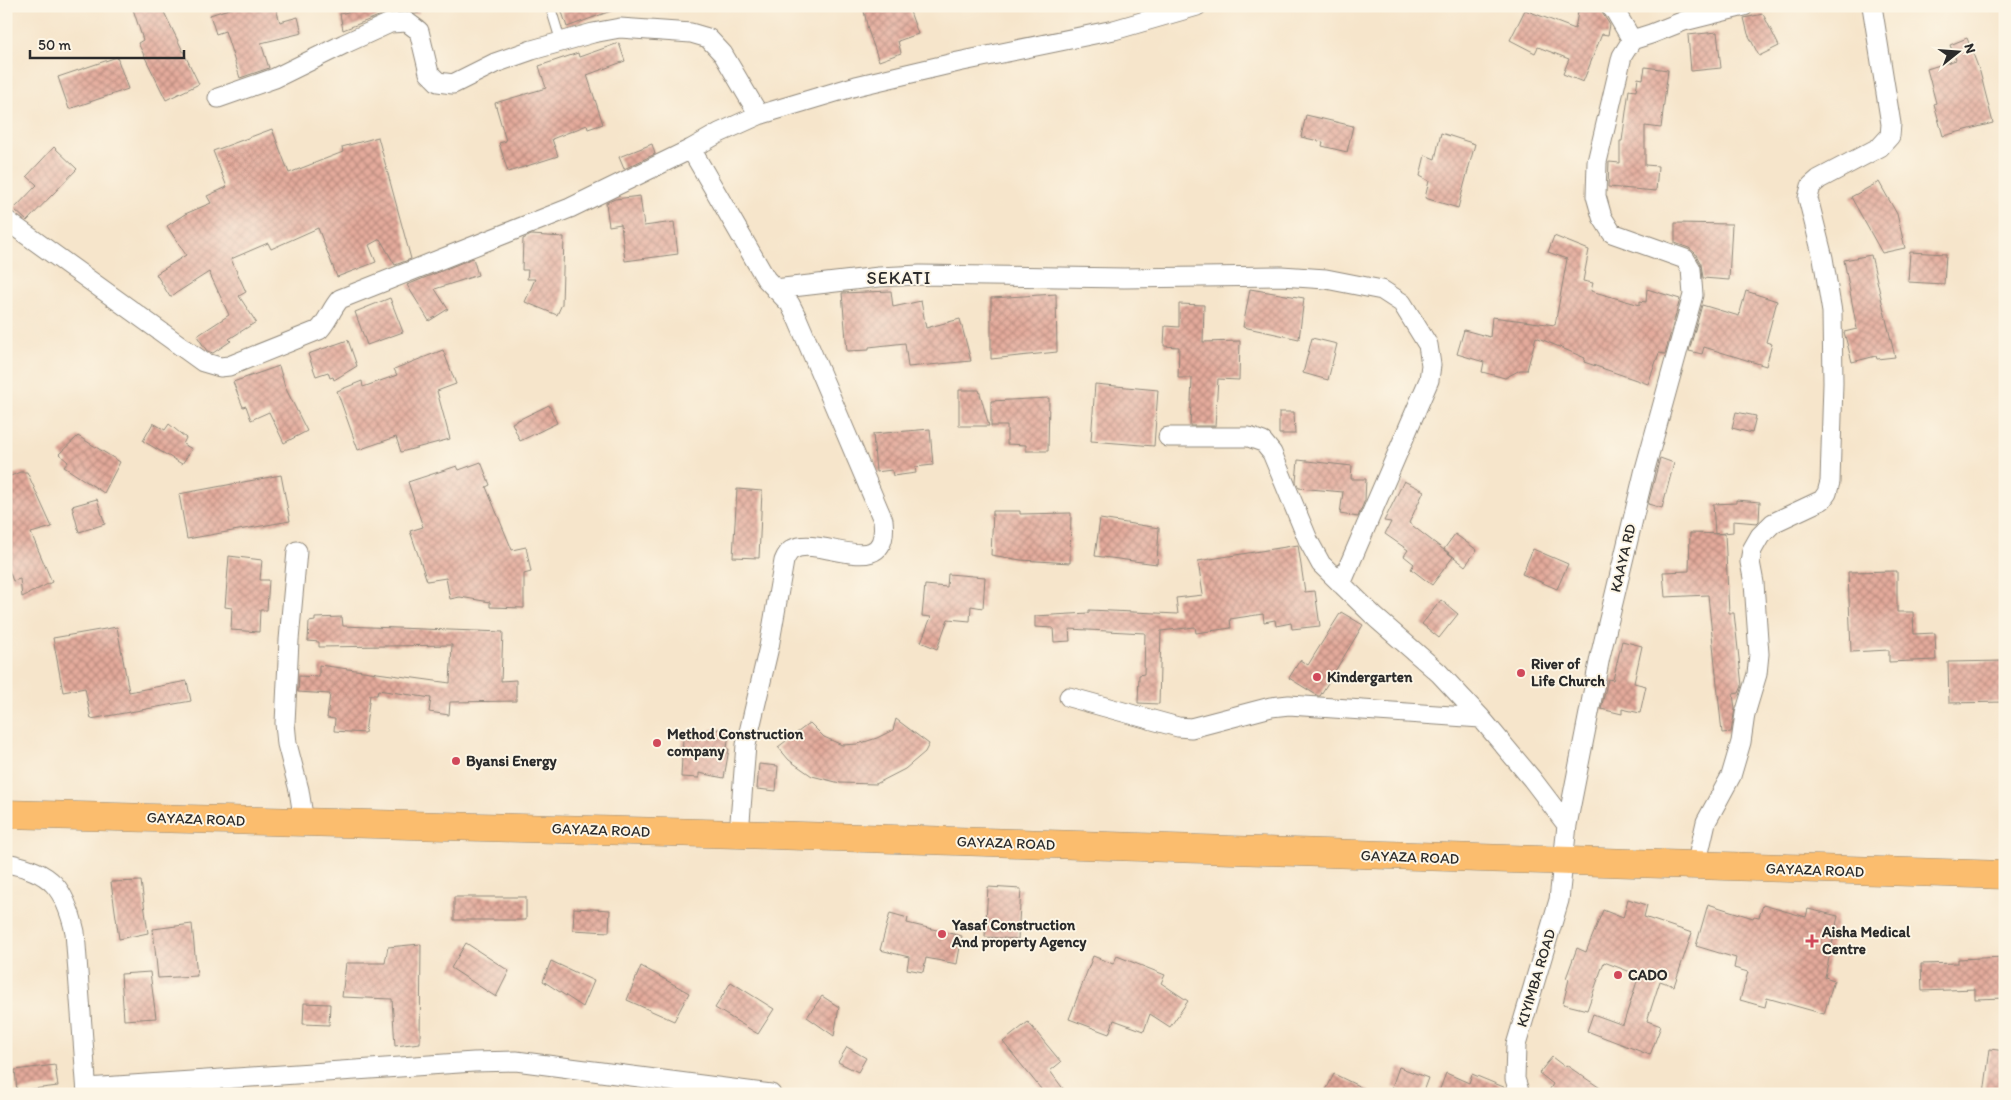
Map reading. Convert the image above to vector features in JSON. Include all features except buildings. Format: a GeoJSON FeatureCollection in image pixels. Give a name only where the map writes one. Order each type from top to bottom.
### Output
{"type":"FeatureCollection","features":[{"type":"Feature","properties":{"kind":"main road","name":"GAYAZA ROAD"},"geometry":{"type":"LineString","coordinates":[[6,814],[740,834],[2005,875]]}},
{"type":"Feature","properties":{"kind":"street"},"geometry":{"type":"LineString","coordinates":[[6,220],[204,362],[220,367],[228,366],[318,330],[325,324],[334,306],[340,299],[570,208],[691,149],[719,133],[759,115],[856,86],[958,62],[1114,30],[1197,6]]}},
{"type":"Feature","properties":{"kind":"street"},"geometry":{"type":"LineString","coordinates":[[1610,6],[1632,40],[1684,21],[1744,6]]}},
{"type":"Feature","properties":{"kind":"street"},"geometry":{"type":"LineString","coordinates":[[1696,866],[1706,822],[1731,776],[1741,742],[1745,714],[1757,674],[1758,654],[1754,583],[1750,562],[1752,550],[1760,536],[1773,523],[1822,500],[1827,493],[1830,482],[1833,383],[1832,312],[1823,258],[1808,198],[1811,186],[1819,179],[1880,147],[1890,136],[1892,124],[1872,6]]}},
{"type":"Feature","properties":{"kind":"street"},"geometry":{"type":"LineString","coordinates":[[218,98],[275,78],[390,23],[407,22],[419,31],[429,73],[438,82],[452,84],[495,63],[561,42],[620,28],[683,32],[708,38],[723,54],[759,115]]}},
{"type":"Feature","properties":{"kind":"street","name":"KAAYA RD"},"geometry":{"type":"LineString","coordinates":[[1563,862],[1567,825],[1600,657],[1628,532],[1693,295],[1692,274],[1686,259],[1612,233],[1602,217],[1596,196],[1597,162],[1601,143],[1622,56],[1632,40]]}},
{"type":"Feature","properties":{"kind":"street"},"geometry":{"type":"LineString","coordinates":[[691,149],[766,279],[790,304],[883,520],[884,531],[879,547],[872,552],[860,555],[799,548],[787,554],[784,561],[769,647],[746,745],[740,834]]}},
{"type":"Feature","properties":{"kind":"street"},"geometry":{"type":"LineString","coordinates":[[775,289],[879,277],[920,275],[1124,278],[1281,276],[1326,279],[1382,290],[1402,303],[1422,333],[1428,345],[1431,365],[1429,380],[1341,584]]}},
{"type":"Feature","properties":{"kind":"street"},"geometry":{"type":"LineString","coordinates":[[1168,437],[1249,437],[1263,442],[1272,454],[1309,542],[1321,564],[1439,674],[1482,718],[1567,825]]}},
{"type":"Feature","properties":{"kind":"street"},"geometry":{"type":"LineString","coordinates":[[297,550],[289,640],[285,723],[304,822]]}},
{"type":"Feature","properties":{"kind":"street"},"geometry":{"type":"LineString","coordinates":[[1070,697],[1178,727],[1190,728],[1271,707],[1289,705],[1482,718]]}},
{"type":"Feature","properties":{"kind":"street","name":"KIYIMBA ROAD"},"geometry":{"type":"LineString","coordinates":[[1520,1094],[1515,1079],[1516,1045],[1559,900],[1563,862]]}},
{"type":"Feature","properties":{"kind":"street"},"geometry":{"type":"LineString","coordinates":[[6,864],[22,866],[44,876],[60,890],[69,907],[75,932],[87,1091],[474,1062],[516,1061],[771,1094]]}},
{"type":"Feature","properties":{"kind":"lane"},"geometry":{"type":"LineString","coordinates":[[550,6],[561,42]]}},
{"type":"Feature","properties":{"kind":"place","name":"River of Life Church"},"geometry":{"type":"Point","coordinates":[1521,673]}},
{"type":"Feature","properties":{"kind":"place","name":"Kindergarten"},"geometry":{"type":"Point","coordinates":[1317,677]}},
{"type":"Feature","properties":{"kind":"place","name":"Method Construction company"},"geometry":{"type":"Point","coordinates":[657,743]}},
{"type":"Feature","properties":{"kind":"place","name":"Byansi Energy"},"geometry":{"type":"Point","coordinates":[456,761]}},
{"type":"Feature","properties":{"kind":"place","name":"Yasaf Construction And property Agency"},"geometry":{"type":"Point","coordinates":[942,934]}},
{"type":"Feature","properties":{"kind":"place","name":"Aisha Medical Centre"},"geometry":{"type":"Point","coordinates":[1812,941]}},
{"type":"Feature","properties":{"kind":"place","name":"CADO"},"geometry":{"type":"Point","coordinates":[1618,975]}},
{"type":"Feature","properties":{"kind":"district","name":"SEKATI"},"geometry":{"type":"Point","coordinates":[899,278]}}]}
